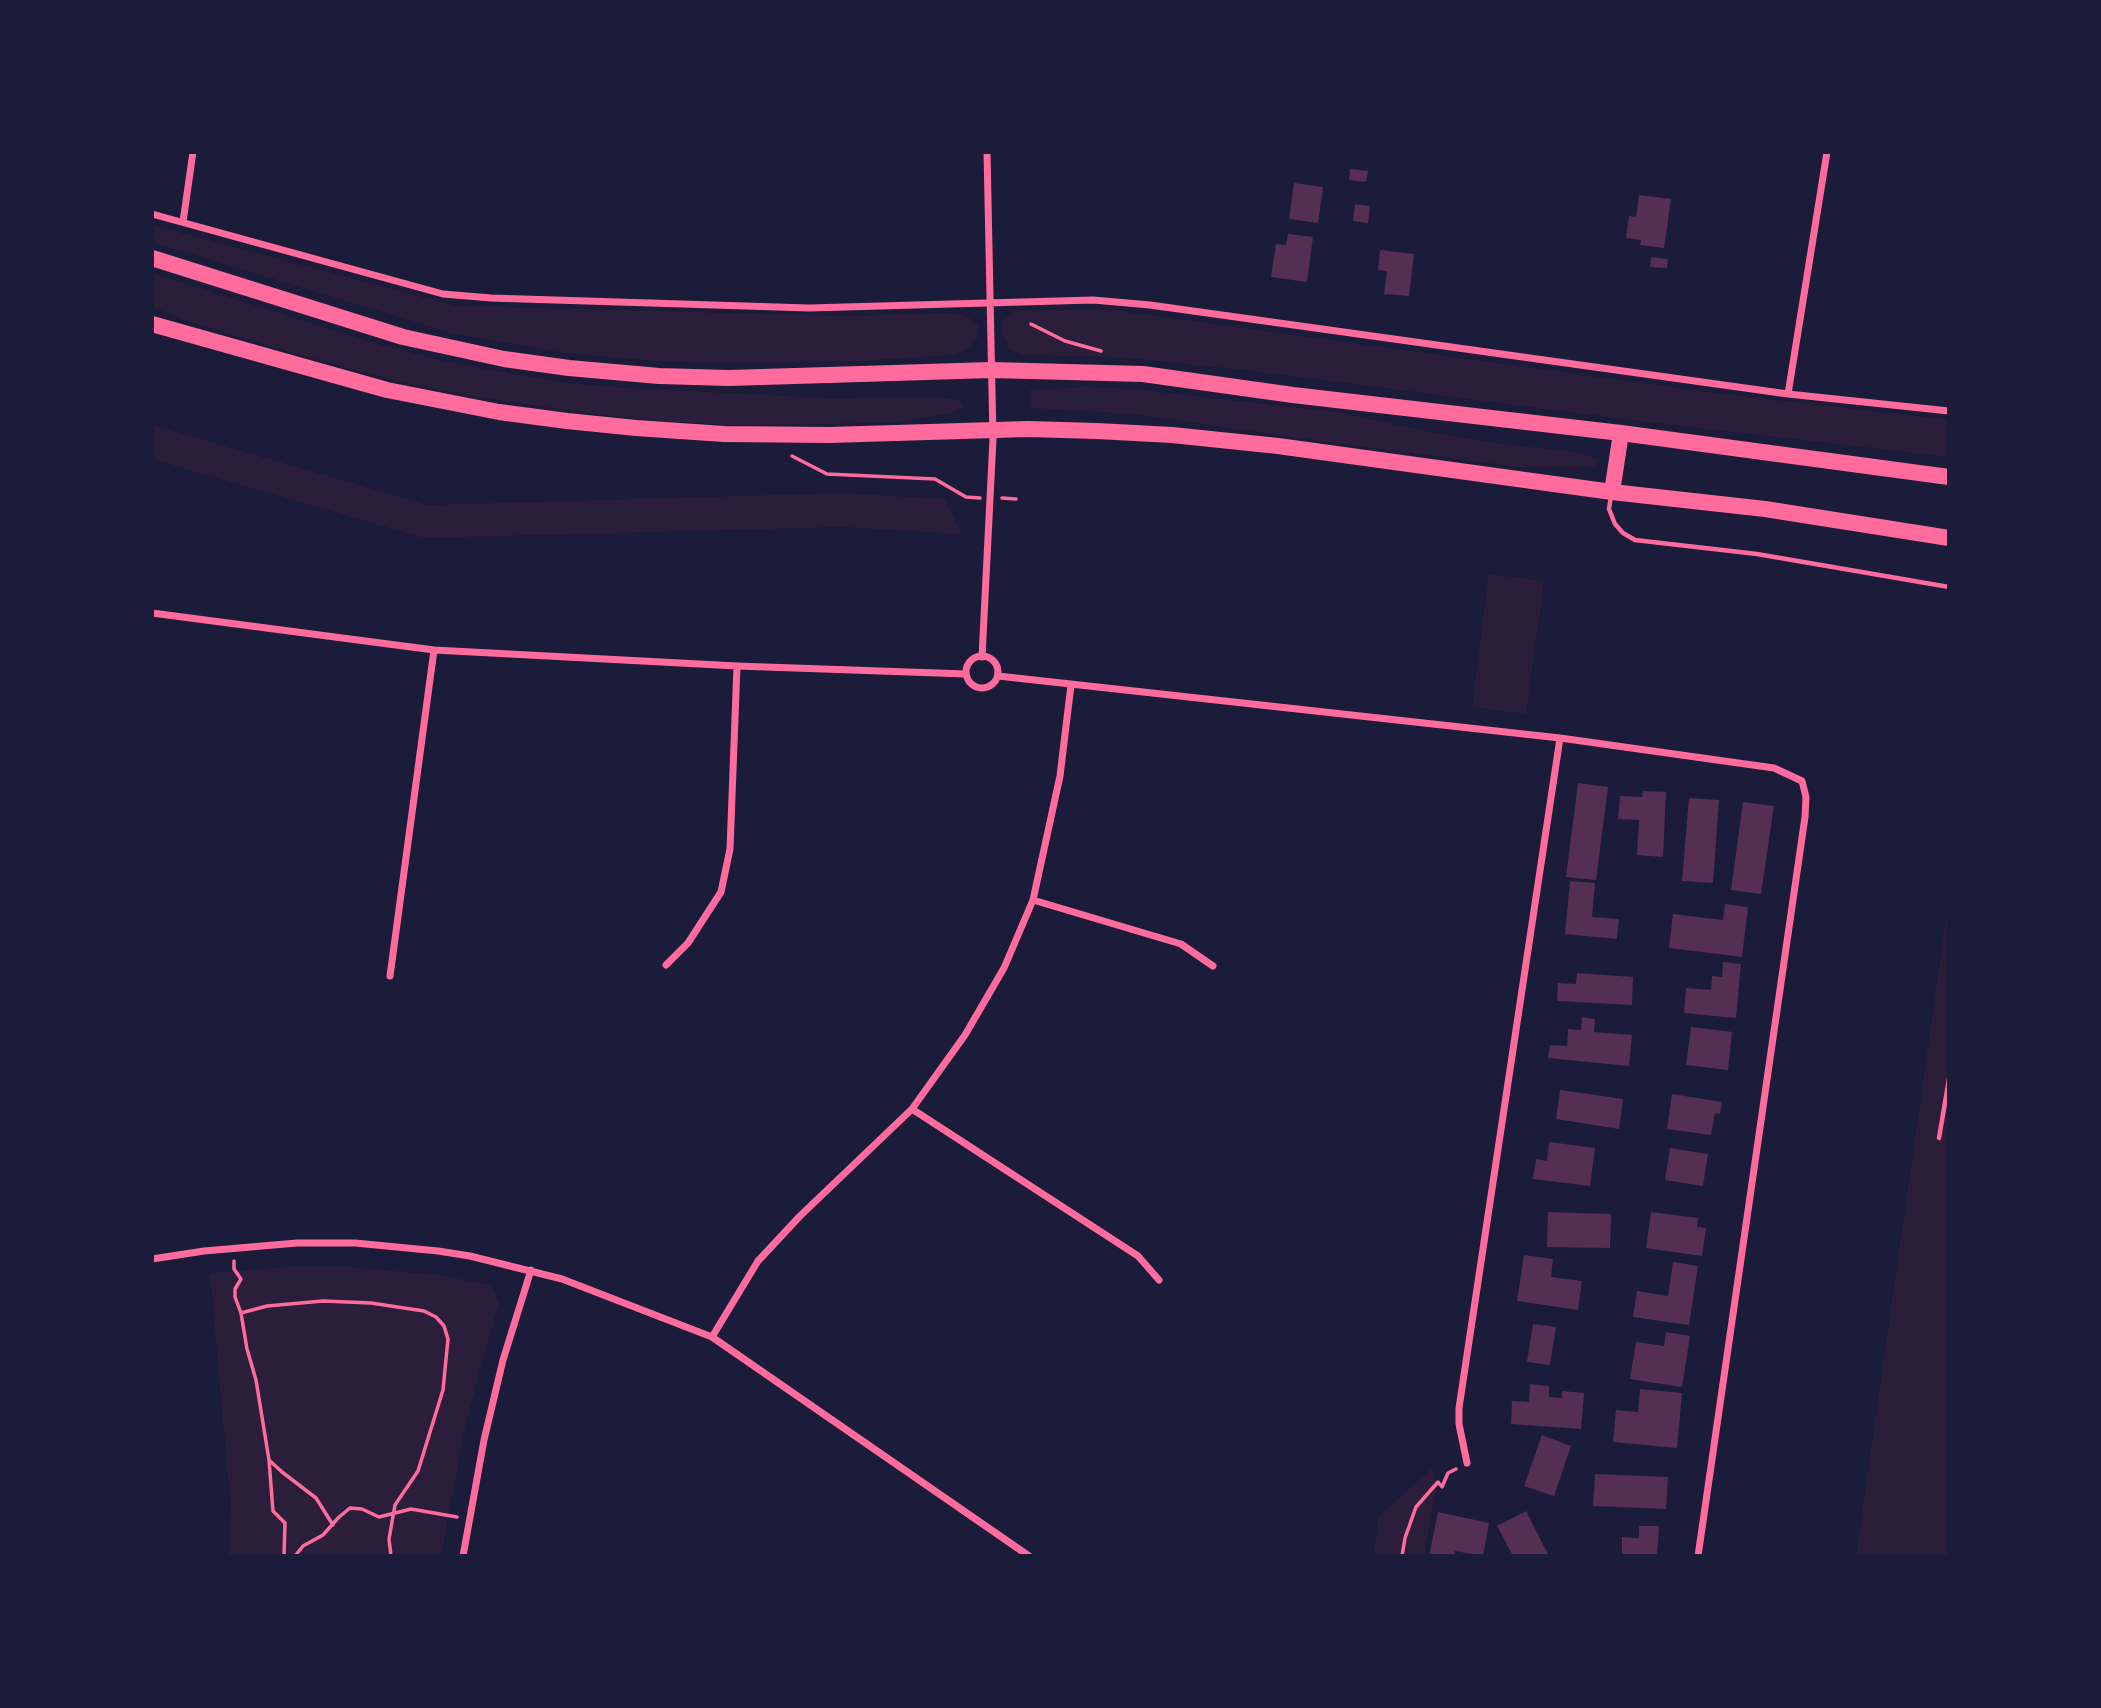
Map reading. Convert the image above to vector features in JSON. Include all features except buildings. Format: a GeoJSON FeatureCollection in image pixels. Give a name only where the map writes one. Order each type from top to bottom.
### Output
{"type":"FeatureCollection","features":[{"type":"Feature","properties":{"kind":"highway"},"geometry":{"type":"LineString","coordinates":[[152,258],[403,337],[504,359],[569,368],[659,376],[729,378],[992,370],[1143,374],[1949,477]]}},
{"type":"Feature","properties":{"kind":"highway"},"geometry":{"type":"LineString","coordinates":[[152,324],[330,376],[432,401],[512,414],[636,428],[724,434],[830,435],[993,429],[1097,430],[1183,436],[1278,446],[1612,492],[1765,509],[1949,538]]}},
{"type":"Feature","properties":{"kind":"highway"},"geometry":{"type":"LineString","coordinates":[[1612,492],[1621,433]]}},
{"type":"Feature","properties":{"kind":"street"},"geometry":{"type":"LineString","coordinates":[[183,222],[192,152]]}},
{"type":"Feature","properties":{"kind":"street"},"geometry":{"type":"LineString","coordinates":[[982,656],[993,429],[987,152]]}},
{"type":"Feature","properties":{"kind":"street"},"geometry":{"type":"LineString","coordinates":[[1788,394],[1827,152]]}},
{"type":"Feature","properties":{"kind":"street"},"geometry":{"type":"LineString","coordinates":[[152,214],[443,294],[491,298],[809,307],[1093,300],[1150,305],[1788,394],[1949,411]]}},
{"type":"Feature","properties":{"kind":"street"},"geometry":{"type":"LineString","coordinates":[[152,613],[434,650],[737,666],[966,674]]}},
{"type":"Feature","properties":{"kind":"street"},"geometry":{"type":"LineString","coordinates":[[390,976],[434,650]]}},
{"type":"Feature","properties":{"kind":"street"},"geometry":{"type":"LineString","coordinates":[[982,656],[994,662],[998,676],[993,684],[984,688],[974,686],[966,674],[968,664],[982,656]]}},
{"type":"Feature","properties":{"kind":"street"},"geometry":{"type":"LineString","coordinates":[[666,965],[688,943],[721,892],[730,849],[737,666]]}},
{"type":"Feature","properties":{"kind":"street"},"geometry":{"type":"LineString","coordinates":[[998,676],[1560,738],[1774,768],[1802,781],[1806,797],[1801,845],[1698,1556]]}},
{"type":"Feature","properties":{"kind":"street"},"geometry":{"type":"LineString","coordinates":[[712,1338],[758,1261],[800,1216],[912,1109],[965,1035],[1004,968],[1033,900],[1060,776],[1071,685]]}},
{"type":"Feature","properties":{"kind":"street"},"geometry":{"type":"LineString","coordinates":[[1467,1463],[1459,1424],[1459,1408],[1560,738]]}},
{"type":"Feature","properties":{"kind":"street"},"geometry":{"type":"LineString","coordinates":[[1033,900],[1181,943],[1213,966]]}},
{"type":"Feature","properties":{"kind":"street"},"geometry":{"type":"LineString","coordinates":[[912,1109],[1138,1256],[1159,1279]]}},
{"type":"Feature","properties":{"kind":"street"},"geometry":{"type":"LineString","coordinates":[[152,1259],[297,1243],[369,1244],[449,1253],[562,1279],[712,1338],[1029,1556]]}},
{"type":"Feature","properties":{"kind":"street"},"geometry":{"type":"LineString","coordinates":[[463,1556],[486,1428],[503,1360],[531,1270]]}},
{"type":"Feature","properties":{"kind":"lane"},"geometry":{"type":"LineString","coordinates":[[1612,492],[1609,509],[1615,524],[1635,540],[1757,554],[1949,587]]}},
{"type":"Feature","properties":{"kind":"lane"},"geometry":{"type":"LineString","coordinates":[[1939,1138],[1949,1079]]}},
{"type":"Feature","properties":{"kind":"path"},"geometry":{"type":"LineString","coordinates":[[1031,324],[1065,341],[1101,351]]}},
{"type":"Feature","properties":{"kind":"path"},"geometry":{"type":"LineString","coordinates":[[792,456],[827,474],[935,479],[966,496],[1016,499]]}},
{"type":"Feature","properties":{"kind":"path"},"geometry":{"type":"LineString","coordinates":[[234,1248],[234,1269],[241,1279],[235,1297],[256,1380],[269,1460],[273,1511],[285,1523],[284,1556]]}},
{"type":"Feature","properties":{"kind":"path"},"geometry":{"type":"LineString","coordinates":[[241,1313],[267,1306],[312,1302],[371,1303],[424,1311],[436,1317],[444,1326],[448,1339],[443,1390],[418,1471],[395,1505],[389,1539],[391,1556]]}},
{"type":"Feature","properties":{"kind":"path"},"geometry":{"type":"LineString","coordinates":[[269,1460],[316,1498],[333,1525]]}},
{"type":"Feature","properties":{"kind":"path"},"geometry":{"type":"LineString","coordinates":[[1402,1556],[1416,1507],[1438,1482],[1441,1487],[1448,1473],[1467,1463]]}},
{"type":"Feature","properties":{"kind":"path"},"geometry":{"type":"LineString","coordinates":[[295,1556],[303,1546],[323,1535],[351,1508],[362,1508],[379,1517],[411,1508],[450,1516]]}},
{"type":"Feature","properties":{"kind":"shaded area"},"geometry":{"type":"Polygon","coordinates":[[[152,225],[456,306],[845,316],[955,313],[968,317],[978,326],[978,337],[967,349],[953,355],[857,361],[667,362],[565,353],[455,334],[152,242],[152,225]]]}},
{"type":"Feature","properties":{"kind":"shaded area"},"geometry":{"type":"Polygon","coordinates":[[[152,273],[374,343],[447,362],[559,382],[829,398],[939,397],[961,401],[965,406],[952,413],[895,423],[729,425],[660,421],[477,397],[421,387],[295,354],[193,323],[152,307],[152,273]]]}},
{"type":"Feature","properties":{"kind":"shaded area"},"geometry":{"type":"Polygon","coordinates":[[[1113,310],[1715,393],[1949,420],[1949,457],[1639,421],[1253,371],[1118,357],[1021,355],[1009,349],[1002,330],[1004,320],[1017,311],[1113,310]]]}},
{"type":"Feature","properties":{"kind":"shaded area"},"geometry":{"type":"Polygon","coordinates":[[[1083,387],[1133,389],[1336,412],[1441,434],[1574,452],[1596,458],[1597,461],[1595,467],[1518,467],[1135,414],[1030,408],[1030,390],[1083,387]]]}},
{"type":"Feature","properties":{"kind":"shaded area"},"geometry":{"type":"Polygon","coordinates":[[[152,425],[428,505],[844,493],[944,499],[962,534],[843,527],[424,538],[152,459],[152,425]]]}},
{"type":"Feature","properties":{"kind":"shaded area"},"geometry":{"type":"Polygon","coordinates":[[[1489,574],[1544,581],[1526,714],[1472,707],[1489,574]]]}},
{"type":"Feature","properties":{"kind":"shaded area"},"geometry":{"type":"Polygon","coordinates":[[[1949,898],[1949,1556],[1856,1556],[1949,898]]]}},
{"type":"Feature","properties":{"kind":"shaded area"},"geometry":{"type":"Polygon","coordinates":[[[287,1267],[348,1267],[439,1275],[490,1285],[499,1301],[466,1422],[441,1556],[229,1556],[230,1500],[210,1273],[287,1267]]]}},
{"type":"Feature","properties":{"kind":"shaded area"},"geometry":{"type":"Polygon","coordinates":[[[1432,1468],[1437,1484],[1424,1556],[1374,1556],[1378,1517],[1432,1468]]]}}]}
